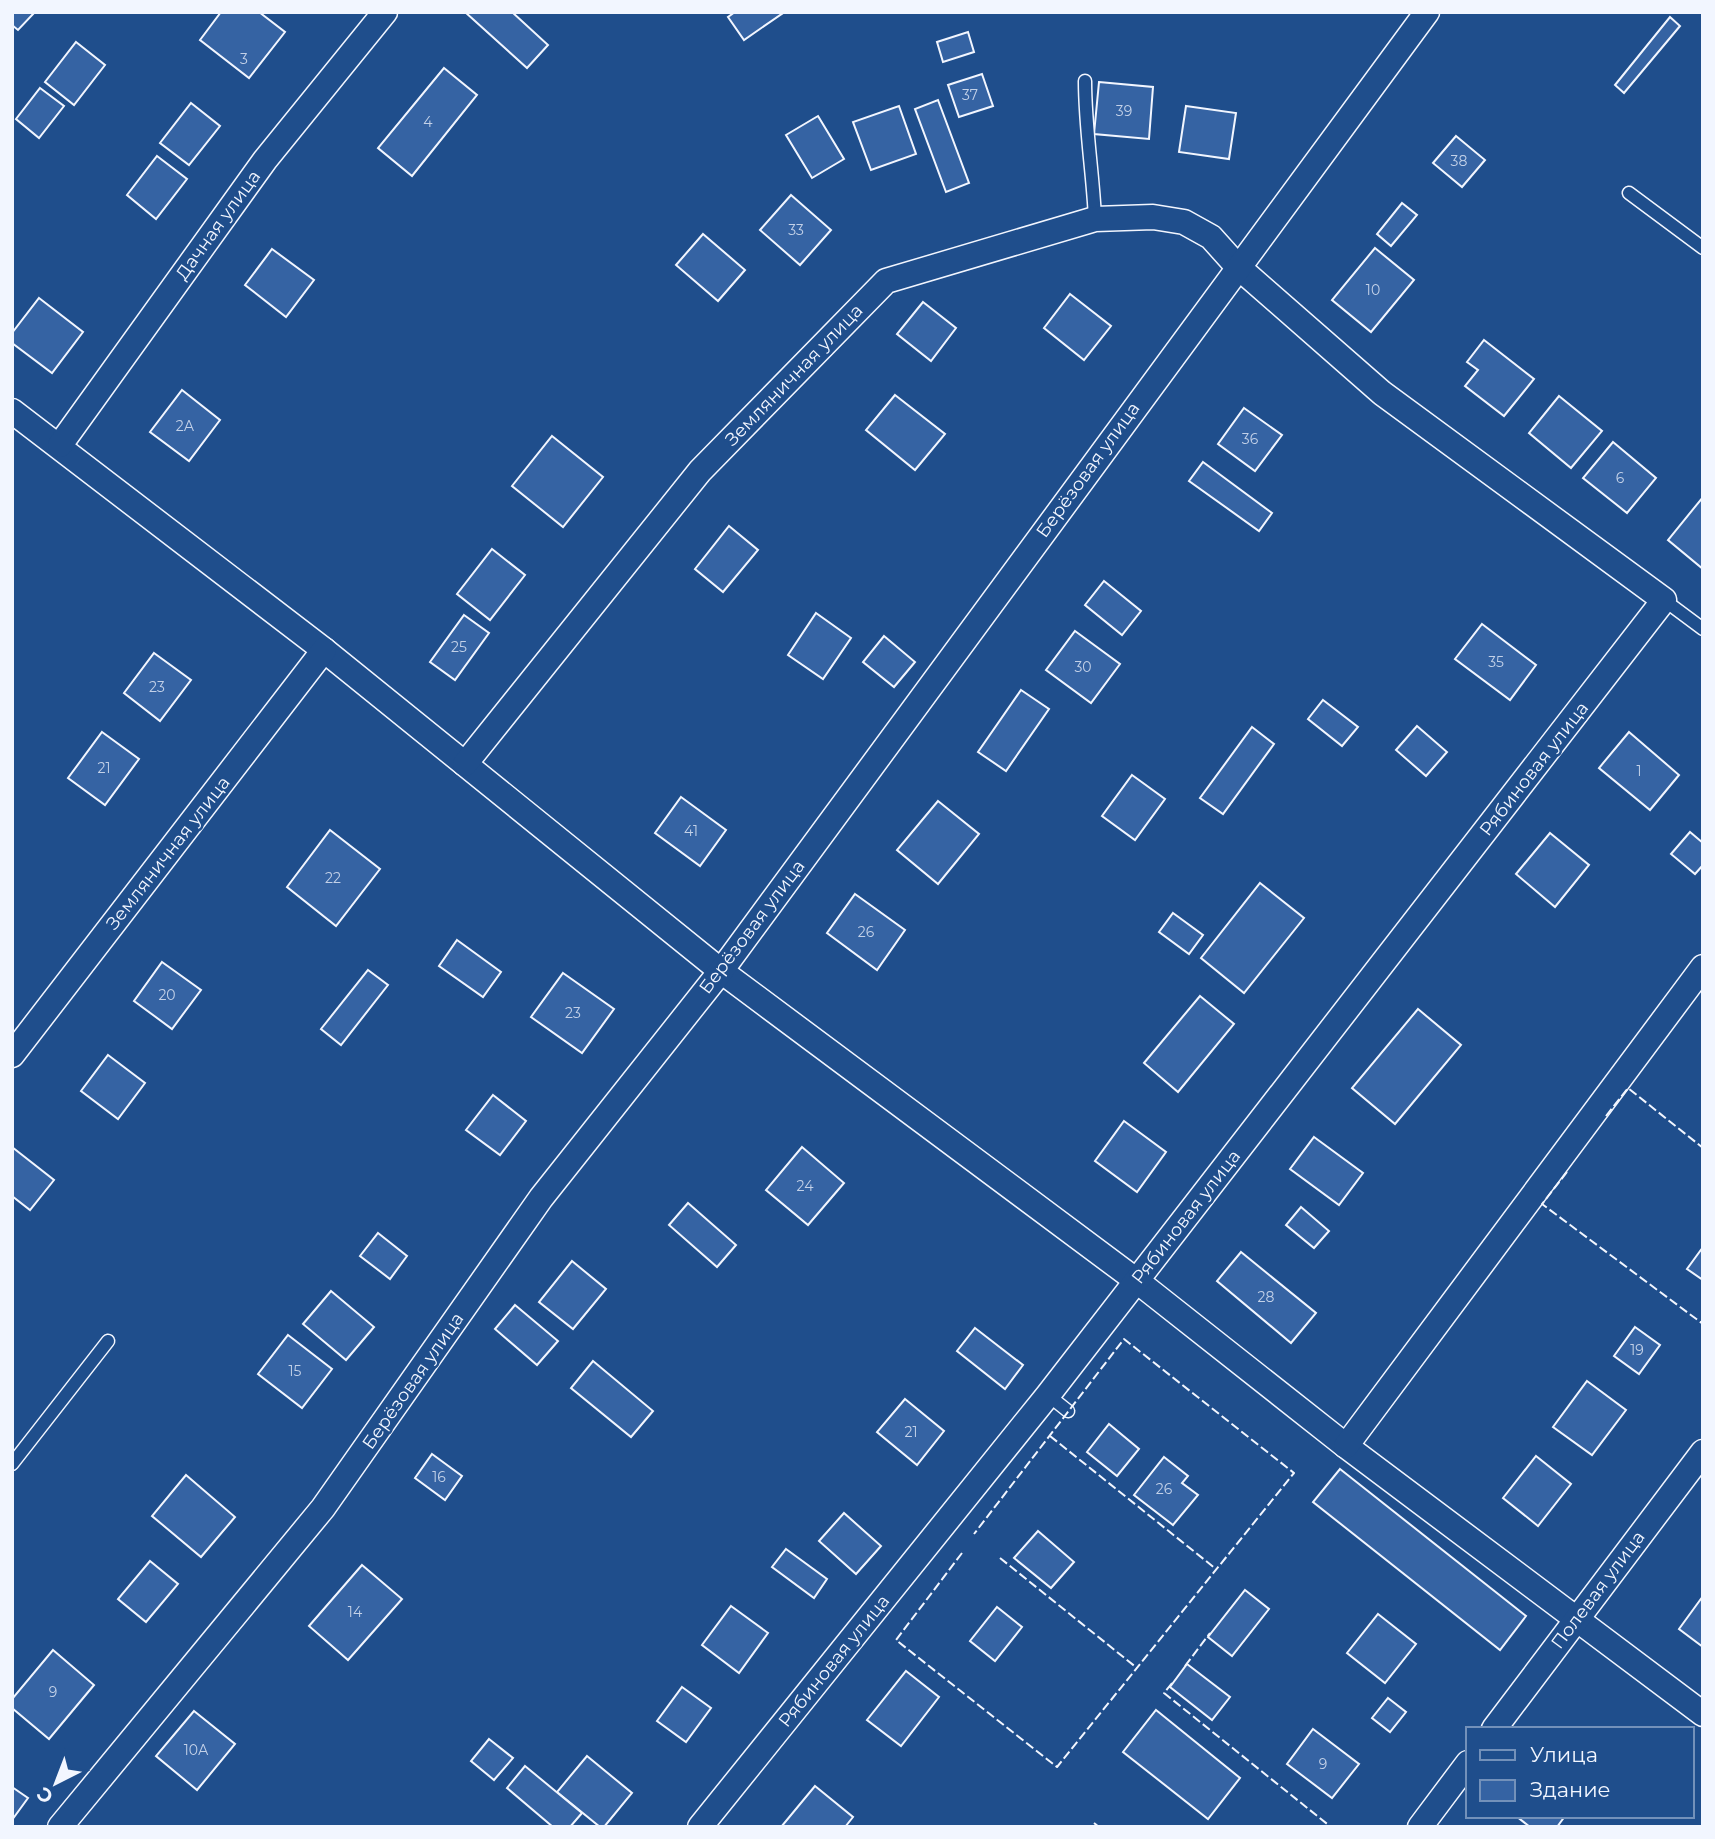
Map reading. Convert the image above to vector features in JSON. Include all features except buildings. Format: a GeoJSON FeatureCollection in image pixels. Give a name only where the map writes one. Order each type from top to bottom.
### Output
{"type":"FeatureCollection","features":[{"type":"Feature","properties":{"kind":"street","name":"Дачная улица"},"geometry":{"type":"LineString","coordinates":[[60,445],[265,160],[386,12]]}},
{"type":"Feature","properties":{"kind":"street","name":"Берёзовая улица"},"geometry":{"type":"LineString","coordinates":[[60,1827],[323,1508],[541,1198],[720,971],[1237,266],[1427,12]]}},
{"type":"Feature","properties":{"kind":"street","name":"Земляничная улица"},"geometry":{"type":"LineString","coordinates":[[465,764],[700,471],[886,281],[1096,219],[1153,217],[1184,222],[1211,237],[1237,266],[1382,393],[1664,600]]}},
{"type":"Feature","properties":{"kind":"street"},"geometry":{"type":"LineString","coordinates":[[12,411],[60,445],[324,650],[720,971],[1137,1281],[1346,1446],[1703,1714]]}},
{"type":"Feature","properties":{"kind":"street","name":"Рябиновая улица"},"geometry":{"type":"LineString","coordinates":[[700,1827],[1048,1395],[1664,600]]}},
{"type":"Feature","properties":{"kind":"street","name":"Земляничная улица"},"geometry":{"type":"LineString","coordinates":[[12,1055],[324,650]]}},
{"type":"Feature","properties":{"kind":"street"},"geometry":{"type":"LineString","coordinates":[[1346,1446],[1703,967]]}},
{"type":"Feature","properties":{"kind":"street","name":"Полевая улица"},"geometry":{"type":"LineString","coordinates":[[1496,1727],[1703,1452]]}},
{"type":"Feature","properties":{"kind":"street"},"geometry":{"type":"LineString","coordinates":[[1420,1827],[1466,1766]]}},
{"type":"Feature","properties":{"kind":"lane"},"geometry":{"type":"LineString","coordinates":[[1085,81],[1085,127],[1093,166],[1096,219]]}},
{"type":"Feature","properties":{"kind":"lane"},"geometry":{"type":"LineString","coordinates":[[1629,193],[1703,247]]}},
{"type":"Feature","properties":{"kind":"lane"},"geometry":{"type":"LineString","coordinates":[[1664,600],[1703,629]]}},
{"type":"Feature","properties":{"kind":"lane"},"geometry":{"type":"LineString","coordinates":[[12,1464],[108,1340]]}},
{"type":"Feature","properties":{"kind":"lane"},"geometry":{"type":"LineString","coordinates":[[1048,1395],[1068,1411]]}},
{"type":"Feature","properties":{"kind":"fence"},"geometry":{"type":"LineString","coordinates":[[1606,1116],[1628,1088],[1703,1148]]}},
{"type":"Feature","properties":{"kind":"fence"},"geometry":{"type":"LineString","coordinates":[[1567,1172],[1542,1204],[1703,1324]]}},
{"type":"Feature","properties":{"kind":"fence"},"geometry":{"type":"LineString","coordinates":[[962,1553],[896,1640],[1057,1767],[1294,1473],[1124,1339],[974,1534]]}},
{"type":"Feature","properties":{"kind":"fence"},"geometry":{"type":"LineString","coordinates":[[1050,1436],[1216,1569]]}},
{"type":"Feature","properties":{"kind":"fence"},"geometry":{"type":"LineString","coordinates":[[1000,1558],[1137,1668]]}},
{"type":"Feature","properties":{"kind":"fence"},"geometry":{"type":"LineString","coordinates":[[1185,1666],[1210,1633]]}},
{"type":"Feature","properties":{"kind":"fence"},"geometry":{"type":"LineString","coordinates":[[1172,1683],[1164,1693],[1331,1827]]}},
{"type":"Feature","properties":{"kind":"fence"},"geometry":{"type":"LineString","coordinates":[[1094,1823],[1099,1827]]}}]}
